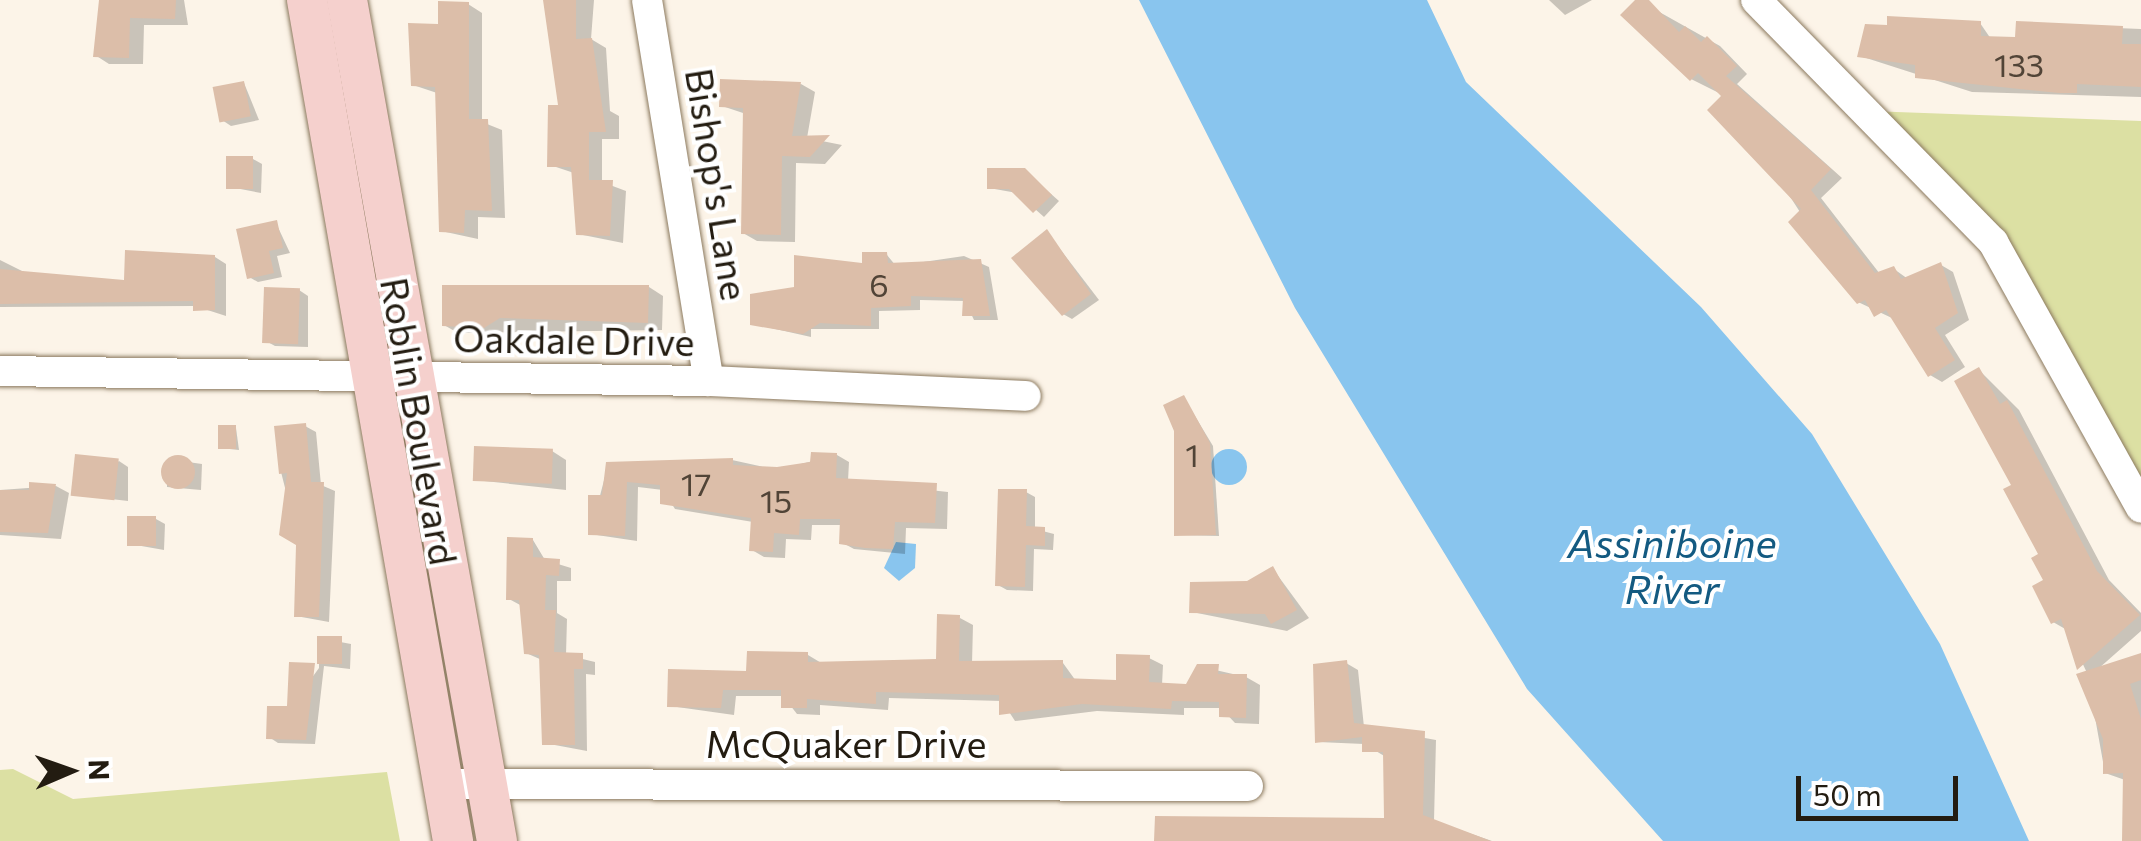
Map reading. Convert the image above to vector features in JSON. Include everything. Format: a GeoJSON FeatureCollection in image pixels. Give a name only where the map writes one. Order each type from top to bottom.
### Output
{"type":"FeatureCollection","features":[{"type":"Feature","properties":{"kind":"main road","name":"Roblin Boulevard"},"geometry":{"type":"LineString","coordinates":[[307,0],[498,841]]}},
{"type":"Feature","properties":{"kind":"main road","name":"Roblin Boulevard"},"geometry":{"type":"LineString","coordinates":[[347,0],[453,841]]}},
{"type":"Feature","properties":{"kind":"street","name":"Bishop's Lane"},"geometry":{"type":"LineString","coordinates":[[647,0],[709,380]]}},
{"type":"Feature","properties":{"kind":"street"},"geometry":{"type":"LineString","coordinates":[[1756,0],[1993,242],[2141,508]]}},
{"type":"Feature","properties":{"kind":"street","name":"Oakdale Drive"},"geometry":{"type":"LineString","coordinates":[[0,371],[709,380],[1026,396]]}},
{"type":"Feature","properties":{"kind":"street","name":"McQuaker Drive"},"geometry":{"type":"LineString","coordinates":[[444,784],[1248,786]]}},
{"type":"Feature","properties":{"kind":"green space"},"geometry":{"type":"Polygon","coordinates":[[[1869,111],[2141,121],[2141,508],[2016,277],[1869,111]]]}},
{"type":"Feature","properties":{"kind":"green space"},"geometry":{"type":"Polygon","coordinates":[[[13,769],[73,799],[387,772],[400,841],[0,841],[0,770],[13,769]]]}},
{"type":"Feature","properties":{"kind":"water","name":"Assiniboine River"},"geometry":{"type":"Polygon","coordinates":[[[1139,0],[1427,0],[1466,82],[1701,307],[1812,434],[1940,644],[2029,841],[1663,841],[1527,689],[1295,308],[1139,0]]]}},
{"type":"Feature","properties":{"kind":"water"},"geometry":{"type":"Polygon","coordinates":[[[1229,449],[1242,454],[1247,467],[1242,480],[1229,485],[1216,480],[1211,467],[1216,454],[1229,449]]]}},
{"type":"Feature","properties":{"kind":"water"},"geometry":{"type":"Polygon","coordinates":[[[896,542],[916,544],[915,568],[899,581],[884,568],[896,542]]]}},
{"type":"Feature","properties":{"kind":"building"},"geometry":{"type":"Polygon","coordinates":[[[99,0],[176,0],[175,19],[130,18],[129,58],[93,57],[99,0]]]}},
{"type":"Feature","properties":{"kind":"building"},"geometry":{"type":"Polygon","coordinates":[[[543,0],[576,0],[576,39],[592,38],[606,132],[589,132],[589,180],[613,180],[610,236],[576,235],[571,167],[547,167],[548,105],[558,105],[543,0]]]}},
{"type":"Feature","properties":{"kind":"building"},"geometry":{"type":"Polygon","coordinates":[[[1635,0],[1649,0],[1679,32],[1685,26],[1701,42],[1707,36],[1737,66],[1726,76],[1831,169],[1811,190],[1875,273],[1894,266],[1901,279],[1941,262],[1958,313],[1935,328],[1955,360],[1928,377],[1886,310],[1874,317],[1865,300],[1857,304],[1788,222],[1801,209],[1707,110],[1721,96],[1698,73],[1690,81],[1620,15],[1635,0]]]}},
{"type":"Feature","properties":{"kind":"building"},"geometry":{"type":"Polygon","coordinates":[[[438,1],[469,2],[469,119],[488,119],[492,211],[465,210],[464,233],[439,232],[435,87],[411,86],[408,23],[438,24],[438,1]]]}},
{"type":"Feature","properties":{"kind":"building"},"geometry":{"type":"Polygon","coordinates":[[[1887,16],[1981,21],[1981,36],[2015,37],[2016,21],[2123,26],[2122,44],[2141,44],[2141,87],[2077,84],[2077,93],[2059,93],[1915,78],[1915,65],[1857,57],[1865,24],[1887,25],[1887,16]]]}},
{"type":"Feature","properties":{"kind":"building"},"geometry":{"type":"Polygon","coordinates":[[[720,79],[801,82],[792,136],[830,135],[810,157],[782,156],[781,235],[741,234],[743,108],[719,107],[720,79]]]}},
{"type":"Feature","properties":{"kind":"building"},"geometry":{"type":"Polygon","coordinates":[[[244,81],[251,116],[219,122],[213,87],[244,81]]]}},
{"type":"Feature","properties":{"kind":"building"},"geometry":{"type":"Polygon","coordinates":[[[226,156],[253,156],[253,189],[226,189],[226,156]]]}},
{"type":"Feature","properties":{"kind":"building"},"geometry":{"type":"Polygon","coordinates":[[[987,168],[1025,168],[1052,195],[1033,213],[1009,189],[987,189],[987,168]]]}},
{"type":"Feature","properties":{"kind":"building"},"geometry":{"type":"Polygon","coordinates":[[[277,220],[283,248],[269,251],[274,273],[247,279],[236,229],[277,220]]]}},
{"type":"Feature","properties":{"kind":"building"},"geometry":{"type":"Polygon","coordinates":[[[1047,229],[1091,294],[1062,316],[1011,258],[1047,229]]]}},
{"type":"Feature","properties":{"kind":"building"},"geometry":{"type":"Polygon","coordinates":[[[125,250],[215,255],[215,310],[193,311],[193,301],[0,304],[0,269],[124,280],[125,250]]]}},
{"type":"Feature","properties":{"kind":"building"},"geometry":{"type":"Polygon","coordinates":[[[862,252],[887,252],[888,263],[981,259],[990,316],[962,316],[963,298],[911,296],[911,306],[871,308],[871,326],[820,323],[803,334],[750,325],[750,294],[794,287],[794,255],[862,263],[862,252]]]}},
{"type":"Feature","properties":{"kind":"building"},"geometry":{"type":"Polygon","coordinates":[[[442,285],[649,285],[648,323],[500,318],[484,328],[442,326],[442,285]]]}},
{"type":"Feature","properties":{"kind":"building"},"geometry":{"type":"Polygon","coordinates":[[[264,287],[300,288],[298,344],[262,343],[264,287]]]}},
{"type":"Feature","properties":{"kind":"building"},"geometry":{"type":"Polygon","coordinates":[[[1979,367],[2000,404],[2007,400],[2097,571],[2140,615],[2077,670],[2061,619],[2051,624],[2032,586],[2043,580],[2031,558],[2038,554],[2003,489],[2011,485],[1954,381],[1979,367]]]}},
{"type":"Feature","properties":{"kind":"building"},"geometry":{"type":"Polygon","coordinates":[[[1184,395],[1210,443],[1216,535],[1174,536],[1174,431],[1163,405],[1184,395]]]}},
{"type":"Feature","properties":{"kind":"building"},"geometry":{"type":"Polygon","coordinates":[[[306,423],[311,482],[324,482],[319,617],[294,617],[296,545],[279,535],[287,473],[279,474],[274,426],[306,423]]]}},
{"type":"Feature","properties":{"kind":"building"},"geometry":{"type":"Polygon","coordinates":[[[218,425],[236,425],[236,449],[218,449],[218,425]]]}},
{"type":"Feature","properties":{"kind":"building"},"geometry":{"type":"Polygon","coordinates":[[[474,446],[553,449],[552,484],[473,481],[474,446]]]}},
{"type":"Feature","properties":{"kind":"building"},"geometry":{"type":"Polygon","coordinates":[[[811,452],[837,453],[836,478],[937,483],[935,523],[895,522],[893,549],[839,544],[840,519],[800,519],[799,535],[774,533],[773,552],[749,551],[751,518],[660,504],[660,485],[627,482],[625,536],[588,535],[588,495],[602,495],[606,462],[733,458],[733,465],[777,467],[810,462],[811,452]]]}},
{"type":"Feature","properties":{"kind":"building"},"geometry":{"type":"Polygon","coordinates":[[[75,454],[119,459],[114,500],[71,496],[75,454]]]}},
{"type":"Feature","properties":{"kind":"building"},"geometry":{"type":"Polygon","coordinates":[[[178,455],[190,460],[195,472],[190,484],[178,489],[166,484],[161,472],[166,460],[178,455]]]}},
{"type":"Feature","properties":{"kind":"building"},"geometry":{"type":"Polygon","coordinates":[[[29,482],[56,484],[48,533],[0,532],[0,490],[29,490],[29,482]]]}},
{"type":"Feature","properties":{"kind":"building"},"geometry":{"type":"Polygon","coordinates":[[[998,489],[1027,489],[1026,526],[1045,527],[1045,546],[1026,545],[1025,587],[995,586],[998,489]]]}},
{"type":"Feature","properties":{"kind":"building"},"geometry":{"type":"Polygon","coordinates":[[[127,516],[156,516],[156,546],[127,546],[127,516]]]}},
{"type":"Feature","properties":{"kind":"building"},"geometry":{"type":"Polygon","coordinates":[[[507,537],[533,538],[533,557],[560,559],[559,576],[546,575],[545,610],[556,610],[554,652],[583,653],[583,669],[574,669],[575,745],[542,745],[539,655],[524,654],[519,600],[506,600],[507,537]]]}},
{"type":"Feature","properties":{"kind":"building"},"geometry":{"type":"Polygon","coordinates":[[[1273,566],[1297,610],[1271,624],[1265,614],[1189,613],[1190,582],[1247,581],[1273,566]]]}},
{"type":"Feature","properties":{"kind":"building"},"geometry":{"type":"Polygon","coordinates":[[[937,614],[960,615],[959,661],[1063,660],[1063,678],[1116,680],[1116,654],[1150,655],[1149,682],[1186,684],[1197,664],[1219,664],[1218,674],[1247,674],[1246,718],[1219,717],[1219,702],[1172,701],[1171,709],[1082,704],[999,715],[999,695],[876,692],[876,704],[807,699],[807,708],[781,708],[781,690],[723,690],[721,708],[667,707],[668,669],[746,671],[747,651],[808,652],[808,662],[936,659],[937,614]]]}},
{"type":"Feature","properties":{"kind":"building"},"geometry":{"type":"Polygon","coordinates":[[[317,636],[342,636],[342,664],[317,664],[317,636]]]}},
{"type":"Feature","properties":{"kind":"building"},"geometry":{"type":"Polygon","coordinates":[[[2141,653],[2141,680],[2130,684],[2141,719],[2141,841],[2122,841],[2123,773],[2103,774],[2103,739],[2076,674],[2141,653]]]}},
{"type":"Feature","properties":{"kind":"building"},"geometry":{"type":"Polygon","coordinates":[[[1347,660],[1354,723],[1425,731],[1423,815],[1491,841],[1154,841],[1155,816],[1384,818],[1383,752],[1362,752],[1362,737],[1315,743],[1313,664],[1347,660]]]}},
{"type":"Feature","properties":{"kind":"building"},"geometry":{"type":"Polygon","coordinates":[[[289,662],[315,663],[306,740],[266,739],[267,706],[287,706],[289,662]]]}}]}
